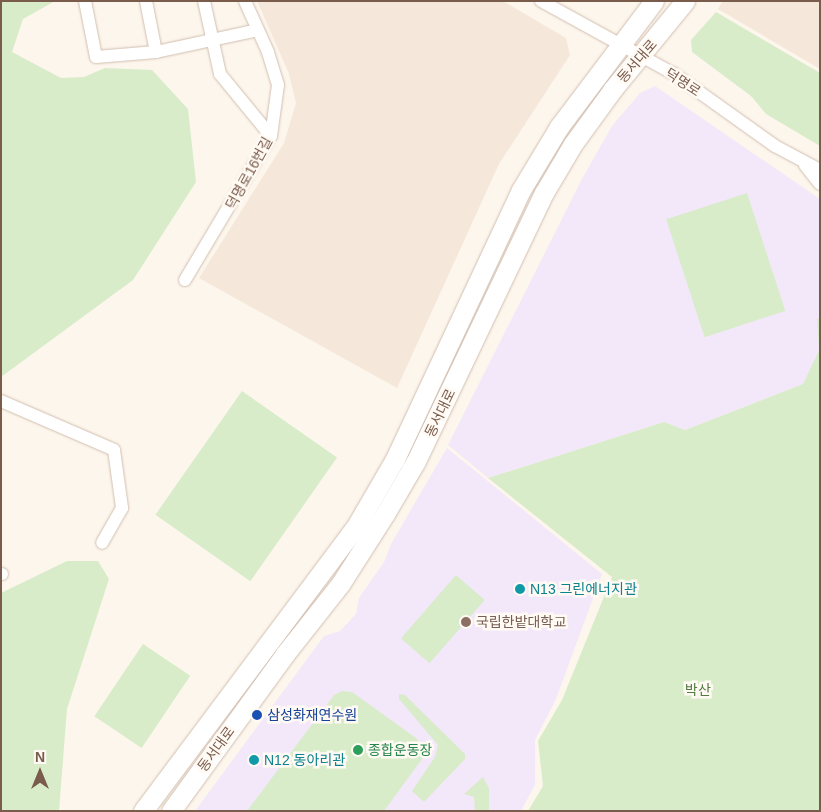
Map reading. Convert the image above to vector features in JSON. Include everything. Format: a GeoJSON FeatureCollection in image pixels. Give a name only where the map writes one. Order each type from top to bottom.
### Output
{"type":"FeatureCollection","features":[{"type":"Feature","properties":{"kind":"street"},"geometry":{"type":"LineString","coordinates":[[86,1],[96,57],[156,52],[258,30]]}},
{"type":"Feature","properties":{"kind":"street"},"geometry":{"type":"LineString","coordinates":[[146,1],[156,52]]}},
{"type":"Feature","properties":{"kind":"street"},"geometry":{"type":"LineString","coordinates":[[204,1],[211,40],[220,74],[227,86],[271,136]]}},
{"type":"Feature","properties":{"kind":"street","name":"덕명로16번길"},"geometry":{"type":"LineString","coordinates":[[185,280],[271,136],[278,85],[245,1]]}},
{"type":"Feature","properties":{"kind":"street","name":"덕명로"},"geometry":{"type":"LineString","coordinates":[[541,1],[674,74],[805,165],[820,170]]}},
{"type":"Feature","properties":{"kind":"street","name":"동서대로"},"geometry":{"type":"LineString","coordinates":[[143,811],[355,528],[395,459],[520,190],[559,127],[654,1]]}},
{"type":"Feature","properties":{"kind":"street","name":"동서대로"},"geometry":{"type":"LineString","coordinates":[[171,811],[285,654],[341,583],[385,514],[421,453],[544,193],[595,112],[685,1]]}},
{"type":"Feature","properties":{"kind":"street"},"geometry":{"type":"LineString","coordinates":[[805,165],[820,184]]}},
{"type":"Feature","properties":{"kind":"street"},"geometry":{"type":"LineString","coordinates":[[1,401],[114,450],[122,508],[102,543]]}},
{"type":"Feature","properties":{"kind":"shaded area"},"geometry":{"type":"Polygon","coordinates":[[[257,1],[503,1],[566,38],[570,55],[499,164],[397,388],[199,278],[284,143],[296,103],[289,74],[257,1]]]}},
{"type":"Feature","properties":{"kind":"shaded area"},"geometry":{"type":"Polygon","coordinates":[[[723,1],[820,1],[820,69],[718,9],[723,1]]]}},
{"type":"Feature","properties":{"kind":"shaded area"},"geometry":{"type":"Polygon","coordinates":[[[655,86],[820,199],[819,350],[803,384],[685,430],[664,422],[488,478],[448,445],[582,179],[612,126],[640,93],[655,86]]]}},
{"type":"Feature","properties":{"kind":"shaded area","name":"국립한밭대학교"},"geometry":{"type":"Polygon","coordinates":[[[447,448],[602,574],[556,699],[535,740],[535,785],[521,811],[195,811],[324,636],[340,631],[356,614],[359,598],[384,562],[391,544],[447,448]]]}},
{"type":"Feature","properties":{"kind":"green space"},"geometry":{"type":"Polygon","coordinates":[[[1,1],[55,1],[23,19],[12,52],[61,78],[84,77],[105,68],[152,70],[188,109],[196,182],[133,280],[1,377],[1,1]]]}},
{"type":"Feature","properties":{"kind":"green space"},"geometry":{"type":"Polygon","coordinates":[[[716,12],[820,73],[820,146],[766,114],[751,96],[692,52],[691,40],[716,12]]]}},
{"type":"Feature","properties":{"kind":"green space"},"geometry":{"type":"Polygon","coordinates":[[[747,193],[785,311],[704,337],[666,219],[747,193]]]}},
{"type":"Feature","properties":{"kind":"green space","name":"박산"},"geometry":{"type":"Polygon","coordinates":[[[820,318],[820,811],[528,811],[543,786],[538,741],[562,700],[612,577],[488,478],[664,422],[685,430],[803,384],[819,350],[817,319],[820,318]]]}},
{"type":"Feature","properties":{"kind":"green space"},"geometry":{"type":"Polygon","coordinates":[[[242,391],[337,458],[250,581],[155,515],[242,391]]]}},
{"type":"Feature","properties":{"kind":"green space"},"geometry":{"type":"Polygon","coordinates":[[[67,561],[98,561],[109,579],[67,709],[59,811],[1,811],[1,593],[67,561]]]}},
{"type":"Feature","properties":{"kind":"green space"},"geometry":{"type":"Polygon","coordinates":[[[456,575],[485,600],[430,663],[401,638],[456,575]]]}},
{"type":"Feature","properties":{"kind":"green space"},"geometry":{"type":"Polygon","coordinates":[[[143,644],[190,676],[142,748],[94,716],[143,644]]]}},
{"type":"Feature","properties":{"kind":"green space","name":"종합운동장"},"geometry":{"type":"Polygon","coordinates":[[[342,691],[352,692],[416,738],[423,747],[422,759],[384,811],[247,811],[334,695],[342,691]]]}},
{"type":"Feature","properties":{"kind":"green space"},"geometry":{"type":"Polygon","coordinates":[[[399,694],[405,695],[465,754],[465,759],[424,802],[412,791],[435,757],[438,745],[399,699],[399,694]]]}},
{"type":"Feature","properties":{"kind":"green space"},"geometry":{"type":"Polygon","coordinates":[[[483,777],[489,788],[489,811],[475,811],[474,797],[464,794],[483,777]]]}},
{"type":"Feature","properties":{"kind":"place","name":"N13 그린에너지관"},"geometry":{"type":"Point","coordinates":[520,589]}},
{"type":"Feature","properties":{"kind":"place","name":"국립한밭대학교"},"geometry":{"type":"Point","coordinates":[466,622]}},
{"type":"Feature","properties":{"kind":"place","name":"삼성화재연수원"},"geometry":{"type":"Point","coordinates":[257,715]}},
{"type":"Feature","properties":{"kind":"place","name":"종합운동장"},"geometry":{"type":"Point","coordinates":[358,750]}},
{"type":"Feature","properties":{"kind":"place","name":"N12 동아리관"},"geometry":{"type":"Point","coordinates":[254,760]}}]}
